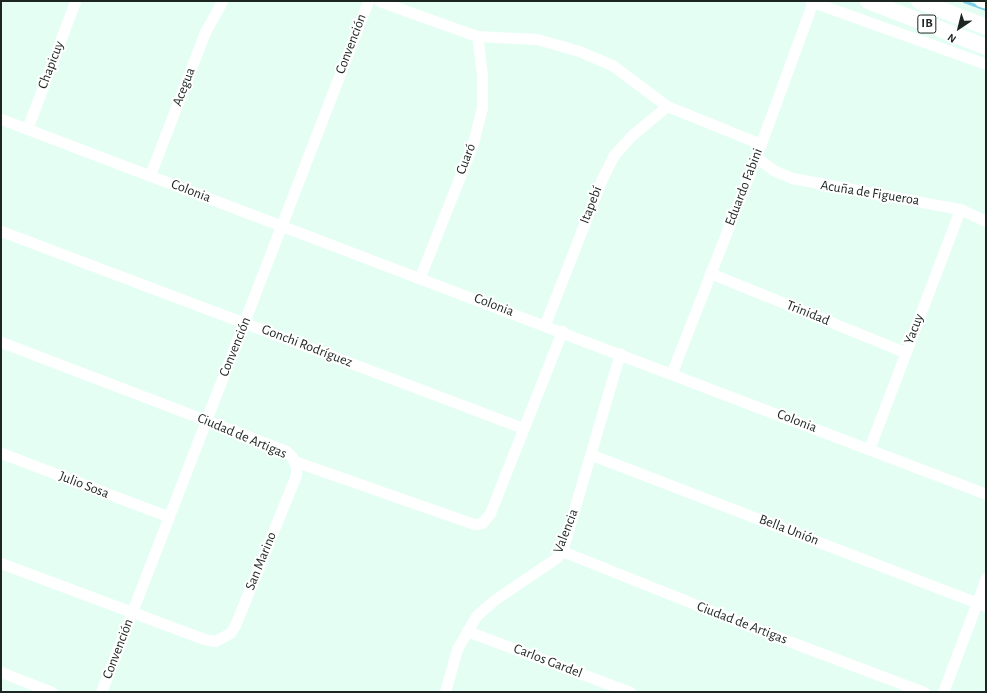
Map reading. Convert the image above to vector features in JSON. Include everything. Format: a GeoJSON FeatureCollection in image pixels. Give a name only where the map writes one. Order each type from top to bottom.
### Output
{"type":"FeatureCollection","features":[{"type":"Feature","properties":{"kind":"highway","name":"IB"},"geometry":{"type":"LineString","coordinates":[[868,1],[986,47]]}},
{"type":"Feature","properties":{"kind":"highway","name":"IB"},"geometry":{"type":"LineString","coordinates":[[919,1],[986,26]]}},
{"type":"Feature","properties":{"kind":"street","name":"Chapicuy"},"geometry":{"type":"LineString","coordinates":[[27,128],[75,1]]}},
{"type":"Feature","properties":{"kind":"street","name":"Acegua"},"geometry":{"type":"LineString","coordinates":[[150,175],[205,32],[222,1]]}},
{"type":"Feature","properties":{"kind":"street","name":"Convención"},"geometry":{"type":"LineString","coordinates":[[101,692],[205,419],[245,323],[368,1]]}},
{"type":"Feature","properties":{"kind":"street"},"geometry":{"type":"LineString","coordinates":[[379,1],[477,36],[537,39],[579,51],[612,65],[667,106],[761,144]]}},
{"type":"Feature","properties":{"kind":"street"},"geometry":{"type":"LineString","coordinates":[[812,1],[986,64]]}},
{"type":"Feature","properties":{"kind":"street","name":"Eduardo Fabini"},"geometry":{"type":"LineString","coordinates":[[672,372],[761,144],[812,1]]}},
{"type":"Feature","properties":{"kind":"street"},"geometry":{"type":"LineString","coordinates":[[980,1],[986,3]]}},
{"type":"Feature","properties":{"kind":"street","name":"Cuaró"},"geometry":{"type":"LineString","coordinates":[[420,277],[473,143],[482,108],[482,74],[477,36]]}},
{"type":"Feature","properties":{"kind":"street","name":"Itapebí"},"geometry":{"type":"LineString","coordinates":[[545,324],[601,181],[614,156],[632,135],[667,106]]}},
{"type":"Feature","properties":{"kind":"street","name":"Colonia"},"geometry":{"type":"LineString","coordinates":[[1,119],[281,226],[672,372],[986,494]]}},
{"type":"Feature","properties":{"kind":"street","name":"Acuña de Figueroa"},"geometry":{"type":"LineString","coordinates":[[756,157],[773,170],[792,178],[960,209],[986,222]]}},
{"type":"Feature","properties":{"kind":"street","name":"Yacuy"},"geometry":{"type":"LineString","coordinates":[[869,449],[960,209]]}},
{"type":"Feature","properties":{"kind":"street","name":"Gonchi Rodríguez"},"geometry":{"type":"LineString","coordinates":[[1,231],[523,428]]}},
{"type":"Feature","properties":{"kind":"street","name":"Trinidad"},"geometry":{"type":"LineString","coordinates":[[710,273],[905,352]]}},
{"type":"Feature","properties":{"kind":"street"},"geometry":{"type":"LineString","coordinates":[[523,428],[562,331]]}},
{"type":"Feature","properties":{"kind":"street","name":"Ciudad de Artigas"},"geometry":{"type":"LineString","coordinates":[[1,342],[286,451],[294,461],[474,524],[482,523],[490,513],[523,428]]}},
{"type":"Feature","properties":{"kind":"street","name":"Valencia"},"geometry":{"type":"LineString","coordinates":[[445,692],[457,649],[477,615],[494,600],[556,558],[562,551],[592,455],[620,353]]}},
{"type":"Feature","properties":{"kind":"street","name":"Julio Sosa"},"geometry":{"type":"LineString","coordinates":[[1,453],[168,516]]}},
{"type":"Feature","properties":{"kind":"street","name":"Bella Unión"},"geometry":{"type":"LineString","coordinates":[[592,455],[981,604]]}},
{"type":"Feature","properties":{"kind":"street","name":"San Marino"},"geometry":{"type":"LineString","coordinates":[[132,612],[204,640],[216,641],[223,638],[235,625],[296,475],[294,461]]}},
{"type":"Feature","properties":{"kind":"street","name":"Ciudad de Artigas"},"geometry":{"type":"LineString","coordinates":[[562,551],[767,633],[924,692]]}},
{"type":"Feature","properties":{"kind":"street"},"geometry":{"type":"LineString","coordinates":[[1,563],[132,612]]}},
{"type":"Feature","properties":{"kind":"street"},"geometry":{"type":"LineString","coordinates":[[942,692],[981,604],[986,578]]}},
{"type":"Feature","properties":{"kind":"street","name":"Carlos Gardel"},"geometry":{"type":"LineString","coordinates":[[467,631],[630,692]]}},
{"type":"Feature","properties":{"kind":"street"},"geometry":{"type":"LineString","coordinates":[[1,672],[52,692]]}},
{"type":"Feature","properties":{"kind":"waterway"},"geometry":{"type":"LineString","coordinates":[[964,1],[986,9]]}}]}
